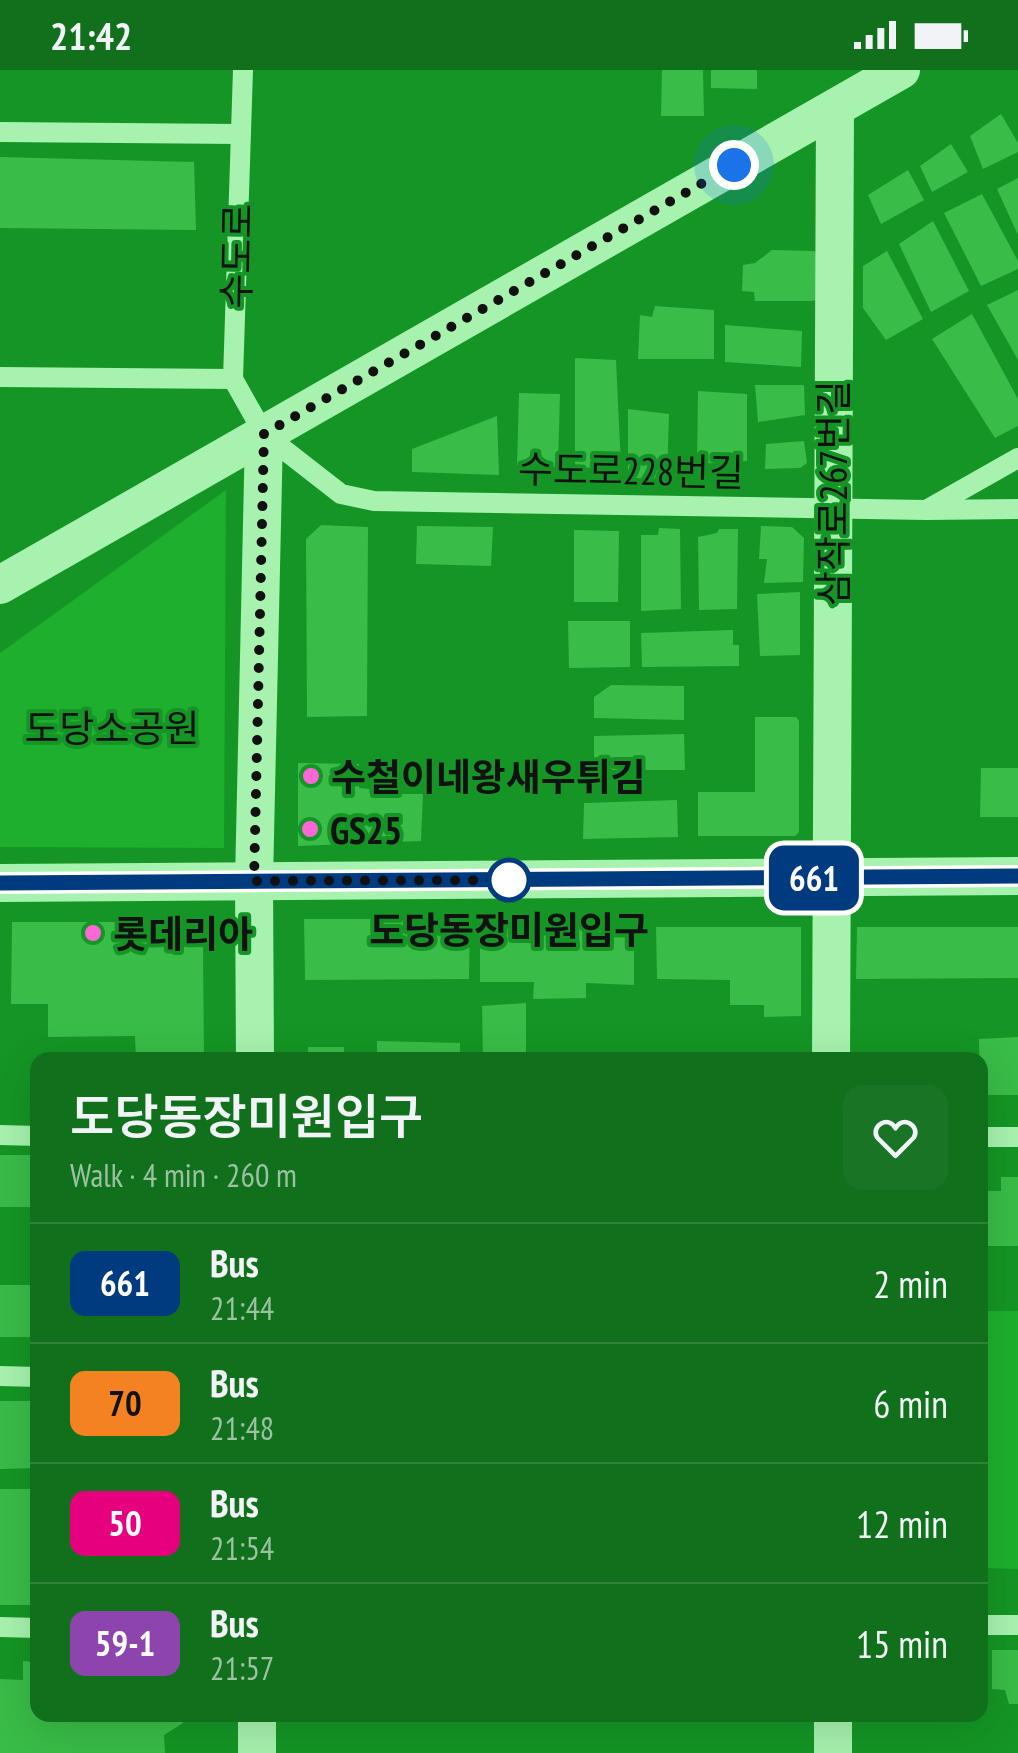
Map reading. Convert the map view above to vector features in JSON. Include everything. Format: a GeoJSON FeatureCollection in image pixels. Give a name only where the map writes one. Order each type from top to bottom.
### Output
{"type":"FeatureCollection","features":[{"type":"Feature","properties":{"kind":"street"},"geometry":{"type":"LineString","coordinates":[[0,585],[901,70]]}},
{"type":"Feature","properties":{"kind":"street","name":"삼작로267번길"},"geometry":{"type":"LineString","coordinates":[[831,1052],[835,108]]}},
{"type":"Feature","properties":{"kind":"street"},"geometry":{"type":"LineString","coordinates":[[255,1052],[254,881],[264,434]]}},
{"type":"Feature","properties":{"kind":"street"},"geometry":{"type":"LineString","coordinates":[[0,883],[1018,876]]}},
{"type":"Feature","properties":{"kind":"street"},"geometry":{"type":"LineString","coordinates":[[257,1722],[257,1753]]}},
{"type":"Feature","properties":{"kind":"street"},"geometry":{"type":"LineString","coordinates":[[832,1722],[833,1753]]}},
{"type":"Feature","properties":{"kind":"lane","name":"수도로"},"geometry":{"type":"LineString","coordinates":[[233,379],[242,70]]}},
{"type":"Feature","properties":{"kind":"lane"},"geometry":{"type":"LineString","coordinates":[[0,132],[239,134]]}},
{"type":"Feature","properties":{"kind":"lane"},"geometry":{"type":"LineString","coordinates":[[0,378],[233,379],[264,434]]}},
{"type":"Feature","properties":{"kind":"lane","name":"수도로228번길"},"geometry":{"type":"LineString","coordinates":[[264,434],[341,494],[374,501],[1018,509]]}},
{"type":"Feature","properties":{"kind":"lane"},"geometry":{"type":"LineString","coordinates":[[926,510],[1018,458]]}},
{"type":"Feature","properties":{"kind":"lane"},"geometry":{"type":"LineString","coordinates":[[0,1136],[30,1136]]}},
{"type":"Feature","properties":{"kind":"lane"},"geometry":{"type":"LineString","coordinates":[[988,1137],[1018,1136]]}},
{"type":"Feature","properties":{"kind":"lane"},"geometry":{"type":"LineString","coordinates":[[0,1376],[30,1377]]}},
{"type":"Feature","properties":{"kind":"lane"},"geometry":{"type":"LineString","coordinates":[[988,1625],[1018,1625]]}},
{"type":"Feature","properties":{"kind":"lane"},"geometry":{"type":"LineString","coordinates":[[0,1627],[30,1628]]}},
{"type":"Feature","properties":{"kind":"green space","name":"도당소공원"},"geometry":{"type":"Polygon","coordinates":[[[226,490],[224,848],[0,847],[0,653],[226,490]]]}},
{"type":"Feature","properties":{"kind":"green space"},"geometry":{"type":"Polygon","coordinates":[[[988,1311],[1018,1311],[1018,1569],[988,1568],[988,1311]]]}},
{"type":"Feature","properties":{"kind":"building"},"geometry":{"type":"Polygon","coordinates":[[[662,70],[703,70],[704,116],[661,116],[662,70]]]}},
{"type":"Feature","properties":{"kind":"building"},"geometry":{"type":"Polygon","coordinates":[[[711,70],[757,70],[757,89],[711,88],[711,70]]]}},
{"type":"Feature","properties":{"kind":"building"},"geometry":{"type":"Polygon","coordinates":[[[1001,114],[1018,143],[1018,152],[983,169],[970,136],[1001,114]]]}},
{"type":"Feature","properties":{"kind":"building"},"geometry":{"type":"Polygon","coordinates":[[[951,144],[968,172],[932,192],[920,166],[951,144]]]}},
{"type":"Feature","properties":{"kind":"building"},"geometry":{"type":"Polygon","coordinates":[[[0,157],[194,162],[196,230],[0,228],[0,157]]]}},
{"type":"Feature","properties":{"kind":"building"},"geometry":{"type":"Polygon","coordinates":[[[908,170],[924,200],[881,224],[868,195],[908,170]]]}},
{"type":"Feature","properties":{"kind":"building"},"geometry":{"type":"Polygon","coordinates":[[[1018,178],[1018,235],[997,189],[1018,178]]]}},
{"type":"Feature","properties":{"kind":"building"},"geometry":{"type":"Polygon","coordinates":[[[982,194],[1018,261],[1018,269],[981,286],[944,213],[982,194]]]}},
{"type":"Feature","properties":{"kind":"building"},"geometry":{"type":"Polygon","coordinates":[[[933,221],[969,291],[931,312],[899,244],[933,221]]]}},
{"type":"Feature","properties":{"kind":"building"},"geometry":{"type":"Polygon","coordinates":[[[772,250],[814,251],[822,258],[821,299],[755,301],[754,292],[742,291],[743,265],[755,263],[772,250]]]}},
{"type":"Feature","properties":{"kind":"building"},"geometry":{"type":"Polygon","coordinates":[[[887,251],[923,319],[886,340],[863,308],[863,266],[887,251]]]}},
{"type":"Feature","properties":{"kind":"building"},"geometry":{"type":"Polygon","coordinates":[[[1018,290],[1018,360],[987,305],[1018,290]]]}},
{"type":"Feature","properties":{"kind":"building"},"geometry":{"type":"Polygon","coordinates":[[[655,306],[714,310],[714,359],[638,359],[640,315],[652,317],[655,306]]]}},
{"type":"Feature","properties":{"kind":"building"},"geometry":{"type":"Polygon","coordinates":[[[972,314],[1018,399],[1018,426],[995,438],[932,339],[972,314]]]}},
{"type":"Feature","properties":{"kind":"building"},"geometry":{"type":"Polygon","coordinates":[[[725,325],[802,331],[801,367],[725,362],[725,325]]]}},
{"type":"Feature","properties":{"kind":"building"},"geometry":{"type":"Polygon","coordinates":[[[575,358],[616,360],[621,467],[575,468],[575,358]]]}},
{"type":"Feature","properties":{"kind":"building"},"geometry":{"type":"Polygon","coordinates":[[[755,385],[804,385],[805,415],[758,422],[755,385]]]}},
{"type":"Feature","properties":{"kind":"building"},"geometry":{"type":"Polygon","coordinates":[[[698,391],[747,394],[747,461],[697,464],[698,391]]]}},
{"type":"Feature","properties":{"kind":"building"},"geometry":{"type":"Polygon","coordinates":[[[519,393],[560,394],[558,467],[517,465],[519,393]]]}},
{"type":"Feature","properties":{"kind":"building"},"geometry":{"type":"Polygon","coordinates":[[[628,409],[669,414],[667,479],[628,478],[628,409]]]}},
{"type":"Feature","properties":{"kind":"building"},"geometry":{"type":"Polygon","coordinates":[[[497,416],[499,475],[412,472],[412,449],[497,416]]]}},
{"type":"Feature","properties":{"kind":"building"},"geometry":{"type":"Polygon","coordinates":[[[804,441],[807,463],[800,468],[765,469],[766,444],[804,441]]]}},
{"type":"Feature","properties":{"kind":"building"},"geometry":{"type":"Polygon","coordinates":[[[321,525],[368,527],[367,716],[307,717],[306,539],[321,525]]]}},
{"type":"Feature","properties":{"kind":"building"},"geometry":{"type":"Polygon","coordinates":[[[417,526],[493,527],[491,566],[416,564],[417,526]]]}},
{"type":"Feature","properties":{"kind":"building"},"geometry":{"type":"Polygon","coordinates":[[[761,526],[792,527],[804,538],[803,582],[764,583],[767,559],[759,559],[761,526]]]}},
{"type":"Feature","properties":{"kind":"building"},"geometry":{"type":"Polygon","coordinates":[[[659,528],[680,529],[681,609],[641,611],[641,535],[658,535],[659,528]]]}},
{"type":"Feature","properties":{"kind":"building"},"geometry":{"type":"Polygon","coordinates":[[[719,529],[738,529],[737,609],[699,610],[698,537],[717,533],[719,529]]]}},
{"type":"Feature","properties":{"kind":"building"},"geometry":{"type":"Polygon","coordinates":[[[574,530],[619,531],[618,602],[574,602],[574,530]]]}},
{"type":"Feature","properties":{"kind":"building"},"geometry":{"type":"Polygon","coordinates":[[[800,592],[800,655],[760,656],[757,594],[800,592]]]}},
{"type":"Feature","properties":{"kind":"building"},"geometry":{"type":"Polygon","coordinates":[[[568,621],[630,621],[630,667],[569,668],[568,621]]]}},
{"type":"Feature","properties":{"kind":"building"},"geometry":{"type":"Polygon","coordinates":[[[733,630],[733,645],[739,645],[739,666],[642,667],[641,633],[733,630]]]}},
{"type":"Feature","properties":{"kind":"building"},"geometry":{"type":"Polygon","coordinates":[[[611,685],[684,686],[684,720],[594,718],[594,697],[611,685]]]}},
{"type":"Feature","properties":{"kind":"building"},"geometry":{"type":"Polygon","coordinates":[[[755,717],[796,717],[799,721],[799,832],[795,836],[698,836],[698,792],[755,792],[755,717]]]}},
{"type":"Feature","properties":{"kind":"building"},"geometry":{"type":"Polygon","coordinates":[[[684,734],[685,770],[613,770],[594,758],[594,736],[684,734]]]}},
{"type":"Feature","properties":{"kind":"building"},"geometry":{"type":"Polygon","coordinates":[[[298,763],[359,764],[359,788],[369,789],[370,794],[423,794],[421,841],[298,846],[298,763]]]}},
{"type":"Feature","properties":{"kind":"building"},"geometry":{"type":"Polygon","coordinates":[[[981,768],[1018,768],[1018,817],[980,817],[981,768]]]}},
{"type":"Feature","properties":{"kind":"building"},"geometry":{"type":"Polygon","coordinates":[[[677,800],[678,837],[583,839],[584,803],[677,800]]]}},
{"type":"Feature","properties":{"kind":"building"},"geometry":{"type":"Polygon","coordinates":[[[304,919],[470,919],[469,979],[305,980],[304,919]]]}},
{"type":"Feature","properties":{"kind":"building"},"geometry":{"type":"Polygon","coordinates":[[[12,922],[178,922],[203,947],[204,1052],[136,1052],[135,1036],[48,1037],[48,1004],[11,1004],[12,922]]]}},
{"type":"Feature","properties":{"kind":"building"},"geometry":{"type":"Polygon","coordinates":[[[480,925],[634,926],[634,985],[586,983],[586,998],[533,999],[534,982],[480,982],[480,925]]]}},
{"type":"Feature","properties":{"kind":"building"},"geometry":{"type":"Polygon","coordinates":[[[656,927],[801,927],[801,1016],[764,1017],[764,1005],[730,1005],[730,980],[657,979],[656,927]]]}},
{"type":"Feature","properties":{"kind":"building"},"geometry":{"type":"Polygon","coordinates":[[[857,927],[1018,927],[1018,978],[856,979],[857,927]]]}},
{"type":"Feature","properties":{"kind":"building"},"geometry":{"type":"Polygon","coordinates":[[[526,1003],[526,1052],[483,1052],[482,1006],[526,1003]]]}},
{"type":"Feature","properties":{"kind":"building"},"geometry":{"type":"Polygon","coordinates":[[[1018,1037],[1018,1095],[988,1095],[988,1052],[979,1052],[979,1039],[1018,1037]]]}},
{"type":"Feature","properties":{"kind":"building"},"geometry":{"type":"Polygon","coordinates":[[[377,1041],[460,1043],[460,1052],[377,1052],[377,1041]]]}},
{"type":"Feature","properties":{"kind":"building"},"geometry":{"type":"Polygon","coordinates":[[[308,1047],[344,1047],[344,1052],[308,1052],[308,1047]]]}},
{"type":"Feature","properties":{"kind":"building"},"geometry":{"type":"Polygon","coordinates":[[[0,1155],[30,1155],[30,1207],[0,1207],[0,1155]]]}},
{"type":"Feature","properties":{"kind":"building"},"geometry":{"type":"Polygon","coordinates":[[[1001,1177],[1018,1177],[1018,1246],[988,1246],[988,1191],[1001,1191],[1001,1177]]]}},
{"type":"Feature","properties":{"kind":"building"},"geometry":{"type":"Polygon","coordinates":[[[0,1285],[30,1285],[30,1337],[0,1337],[0,1285]]]}},
{"type":"Feature","properties":{"kind":"building"},"geometry":{"type":"Polygon","coordinates":[[[0,1401],[30,1401],[30,1468],[0,1469],[0,1401]]]}},
{"type":"Feature","properties":{"kind":"building"},"geometry":{"type":"Polygon","coordinates":[[[0,1489],[30,1489],[30,1605],[0,1605],[0,1489]]]}},
{"type":"Feature","properties":{"kind":"building"},"geometry":{"type":"Polygon","coordinates":[[[992,1650],[1018,1650],[1018,1704],[1009,1704],[1005,1690],[992,1689],[992,1650]]]}},
{"type":"Feature","properties":{"kind":"building"},"geometry":{"type":"Polygon","coordinates":[[[23,1661],[30,1661],[30,1722],[183,1723],[164,1735],[165,1753],[0,1753],[0,1679],[23,1680],[23,1661]]]}},
{"type":"Feature","properties":{"kind":"bus line","name":"661"},"geometry":{"type":"LineString","coordinates":[[0,883],[1018,876]]}},
{"type":"Feature","properties":{"kind":"place","name":"수철이네왕새우튀김"},"geometry":{"type":"Point","coordinates":[311,776]}},
{"type":"Feature","properties":{"kind":"place","name":"GS25"},"geometry":{"type":"Point","coordinates":[310,829]}},
{"type":"Feature","properties":{"kind":"place","name":"도당동장미원입구"},"geometry":{"type":"Point","coordinates":[509,880]}},
{"type":"Feature","properties":{"kind":"place","name":"롯데리아"},"geometry":{"type":"Point","coordinates":[93,933]}},
{"type":"Feature","properties":{"kind":"route"},"geometry":{"type":"LineString","coordinates":[[509,880],[254,881],[264,434],[734,165]]}}]}
